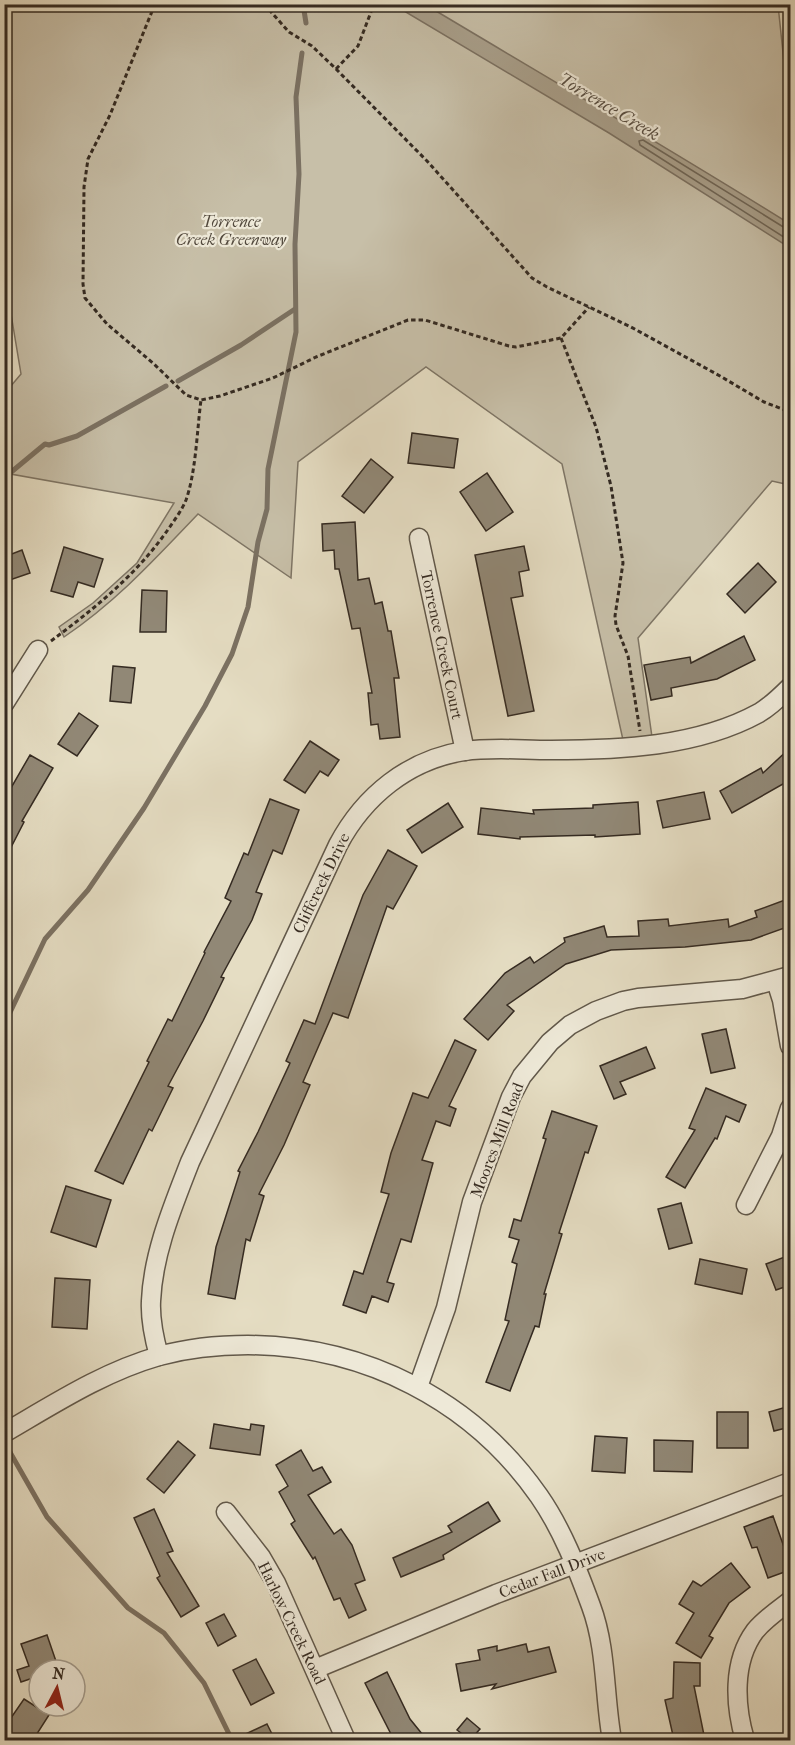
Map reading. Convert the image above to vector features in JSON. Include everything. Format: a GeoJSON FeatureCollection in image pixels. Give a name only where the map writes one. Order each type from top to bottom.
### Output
{"type":"FeatureCollection","features":[{"type":"Feature","properties":{"kind":"street","name":"Torrence Creek Court"},"geometry":{"type":"LineString","coordinates":[[419,538],[465,751]]}},
{"type":"Feature","properties":{"kind":"street"},"geometry":{"type":"LineString","coordinates":[[4,704],[38,650]]}},
{"type":"Feature","properties":{"kind":"street","name":"Cliffcreek Drive"},"geometry":{"type":"LineString","coordinates":[[159,1356],[153,1333],[151,1303],[153,1276],[170,1213],[190,1162],[338,845],[347,829],[369,801],[397,777],[437,758],[465,751],[585,750],[642,746],[692,737],[729,726],[769,706],[790,687]]}},
{"type":"Feature","properties":{"kind":"street"},"geometry":{"type":"LineString","coordinates":[[783,979],[782,1000],[790,1046]]}},
{"type":"Feature","properties":{"kind":"street","name":"Moores Mill Road"},"geometry":{"type":"LineString","coordinates":[[418,1387],[446,1308],[472,1202],[511,1097],[529,1065],[570,1025],[596,1011],[623,1001],[742,989],[783,979]]}},
{"type":"Feature","properties":{"kind":"street"},"geometry":{"type":"LineString","coordinates":[[746,1205],[781,1136],[790,1108]]}},
{"type":"Feature","properties":{"kind":"street"},"geometry":{"type":"LineString","coordinates":[[4,1433],[93,1382],[126,1367],[189,1349],[224,1345],[272,1346],[353,1360],[383,1370],[418,1387],[445,1402],[471,1422],[511,1461],[540,1497],[556,1524],[592,1608],[599,1635],[612,1740]]}},
{"type":"Feature","properties":{"kind":"street","name":"Cedar Fall Drive"},"geometry":{"type":"LineString","coordinates":[[315,1669],[574,1564],[790,1482]]}},
{"type":"Feature","properties":{"kind":"street","name":"Harlow Creek Road"},"geometry":{"type":"LineString","coordinates":[[226,1512],[261,1557],[276,1583],[346,1740]]}},
{"type":"Feature","properties":{"kind":"street"},"geometry":{"type":"LineString","coordinates":[[745,1740],[736,1699],[743,1656],[757,1629],[790,1601]]}},
{"type":"Feature","properties":{"kind":"path"},"geometry":{"type":"LineString","coordinates":[[155,4],[87,166],[84,187],[83,284],[85,298],[107,324],[186,395],[201,400],[220,396],[273,378],[315,357],[408,320],[416,319],[509,346],[537,344],[561,338],[589,307]]}},
{"type":"Feature","properties":{"kind":"path"},"geometry":{"type":"LineString","coordinates":[[264,4],[289,32],[312,46],[336,69],[427,161],[532,278],[632,327],[764,402],[790,412]]}},
{"type":"Feature","properties":{"kind":"path"},"geometry":{"type":"LineString","coordinates":[[336,69],[358,46],[374,4]]}},
{"type":"Feature","properties":{"kind":"path"},"geometry":{"type":"LineString","coordinates":[[561,338],[596,427],[611,486],[623,563],[615,616],[616,625],[628,656],[642,746]]}},
{"type":"Feature","properties":{"kind":"path"},"geometry":{"type":"LineString","coordinates":[[38,650],[90,612],[137,569],[173,523],[186,501],[190,484],[201,400]]}},
{"type":"Feature","properties":{"kind":"green space","name":"Torrence Creek Greenway"},"geometry":{"type":"Polygon","coordinates":[[[4,5],[778,5],[784,62],[790,62],[790,485],[772,481],[638,638],[652,737],[623,740],[562,464],[426,367],[298,462],[291,578],[198,514],[118,594],[64,637],[59,627],[93,603],[137,563],[174,503],[5,473],[5,393],[21,374],[5,278],[4,5]]]}},
{"type":"Feature","properties":{"kind":"water"},"geometry":{"type":"Polygon","coordinates":[[[394,5],[426,5],[745,196],[790,224],[790,248],[609,133],[394,5]]]}},
{"type":"Feature","properties":{"kind":"building"},"geometry":{"type":"Polygon","coordinates":[[[412,433],[458,439],[454,468],[408,463],[412,433]]]}},
{"type":"Feature","properties":{"kind":"building"},"geometry":{"type":"Polygon","coordinates":[[[371,459],[393,477],[364,513],[342,496],[371,459]]]}},
{"type":"Feature","properties":{"kind":"building"},"geometry":{"type":"Polygon","coordinates":[[[487,473],[513,512],[486,531],[460,492],[487,473]]]}},
{"type":"Feature","properties":{"kind":"building"},"geometry":{"type":"Polygon","coordinates":[[[355,522],[358,580],[369,578],[375,604],[382,602],[388,631],[391,631],[399,678],[394,678],[400,737],[380,739],[378,724],[371,725],[368,693],[372,693],[360,628],[352,629],[339,569],[335,569],[334,550],[323,551],[322,524],[355,522]]]}},
{"type":"Feature","properties":{"kind":"building"},"geometry":{"type":"Polygon","coordinates":[[[524,546],[529,570],[519,572],[523,596],[511,598],[534,711],[508,716],[475,555],[524,546]]]}},
{"type":"Feature","properties":{"kind":"building"},"geometry":{"type":"Polygon","coordinates":[[[64,547],[103,559],[94,587],[78,582],[73,597],[51,591],[64,547]]]}},
{"type":"Feature","properties":{"kind":"building"},"geometry":{"type":"Polygon","coordinates":[[[22,550],[30,573],[4,582],[4,557],[22,550]]]}},
{"type":"Feature","properties":{"kind":"building"},"geometry":{"type":"Polygon","coordinates":[[[758,563],[776,582],[745,613],[727,594],[758,563]]]}},
{"type":"Feature","properties":{"kind":"building"},"geometry":{"type":"Polygon","coordinates":[[[142,590],[167,591],[166,632],[140,632],[142,590]]]}},
{"type":"Feature","properties":{"kind":"building"},"geometry":{"type":"Polygon","coordinates":[[[744,636],[755,660],[717,679],[671,688],[672,696],[651,700],[644,665],[690,657],[691,663],[744,636]]]}},
{"type":"Feature","properties":{"kind":"building"},"geometry":{"type":"Polygon","coordinates":[[[113,666],[135,668],[131,703],[110,701],[113,666]]]}},
{"type":"Feature","properties":{"kind":"building"},"geometry":{"type":"Polygon","coordinates":[[[79,713],[98,726],[77,756],[58,744],[79,713]]]}},
{"type":"Feature","properties":{"kind":"building"},"geometry":{"type":"Polygon","coordinates":[[[310,741],[339,760],[328,776],[320,771],[305,793],[284,780],[310,741]]]}},
{"type":"Feature","properties":{"kind":"building"},"geometry":{"type":"Polygon","coordinates":[[[790,748],[790,780],[732,813],[720,791],[761,768],[763,773],[790,748]]]}},
{"type":"Feature","properties":{"kind":"building"},"geometry":{"type":"Polygon","coordinates":[[[30,755],[53,768],[22,821],[24,822],[4,861],[4,800],[30,755]]]}},
{"type":"Feature","properties":{"kind":"building"},"geometry":{"type":"Polygon","coordinates":[[[704,792],[710,819],[663,828],[657,801],[704,792]]]}},
{"type":"Feature","properties":{"kind":"building"},"geometry":{"type":"Polygon","coordinates":[[[270,799],[299,810],[282,854],[273,850],[256,892],[262,894],[252,920],[221,977],[224,978],[168,1086],[173,1088],[152,1131],[149,1129],[123,1184],[95,1171],[168,1019],[172,1021],[231,901],[225,898],[244,853],[248,855],[270,799]]]}},
{"type":"Feature","properties":{"kind":"building"},"geometry":{"type":"Polygon","coordinates":[[[638,802],[640,834],[595,837],[595,835],[520,837],[520,839],[478,834],[481,808],[534,814],[533,810],[593,808],[593,805],[638,802]]]}},
{"type":"Feature","properties":{"kind":"building"},"geometry":{"type":"Polygon","coordinates":[[[448,803],[463,827],[422,853],[407,830],[448,803]]]}},
{"type":"Feature","properties":{"kind":"building"},"geometry":{"type":"Polygon","coordinates":[[[388,850],[417,866],[393,909],[387,906],[348,1018],[333,1013],[303,1082],[310,1085],[284,1145],[259,1194],[264,1196],[250,1241],[246,1239],[235,1299],[208,1294],[216,1247],[240,1172],[238,1171],[290,1063],[286,1061],[304,1020],[315,1024],[363,895],[388,850]]]}},
{"type":"Feature","properties":{"kind":"building"},"geometry":{"type":"Polygon","coordinates":[[[785,900],[790,916],[790,926],[751,940],[685,947],[611,950],[566,964],[507,1005],[514,1011],[488,1040],[464,1019],[505,973],[530,957],[534,963],[565,942],[564,938],[604,926],[607,937],[639,936],[638,921],[668,919],[669,926],[728,919],[729,927],[757,917],[755,911],[785,900]]]}},
{"type":"Feature","properties":{"kind":"building"},"geometry":{"type":"Polygon","coordinates":[[[726,1029],[735,1068],[711,1073],[702,1034],[726,1029]]]}},
{"type":"Feature","properties":{"kind":"building"},"geometry":{"type":"Polygon","coordinates":[[[455,1040],[476,1050],[449,1106],[456,1109],[450,1126],[436,1121],[422,1160],[433,1163],[411,1242],[401,1239],[387,1282],[394,1284],[388,1302],[372,1296],[366,1313],[343,1305],[354,1271],[363,1274],[389,1194],[381,1192],[391,1153],[413,1093],[428,1098],[455,1040]]]}},
{"type":"Feature","properties":{"kind":"building"},"geometry":{"type":"Polygon","coordinates":[[[646,1047],[655,1068],[620,1082],[626,1094],[614,1099],[600,1066],[646,1047]]]}},
{"type":"Feature","properties":{"kind":"building"},"geometry":{"type":"Polygon","coordinates":[[[706,1088],[746,1105],[739,1122],[726,1116],[717,1139],[715,1138],[685,1188],[666,1177],[695,1130],[689,1128],[706,1088]]]}},
{"type":"Feature","properties":{"kind":"building"},"geometry":{"type":"Polygon","coordinates":[[[552,1111],[597,1126],[588,1153],[585,1152],[559,1233],[562,1234],[544,1294],[546,1294],[539,1327],[535,1326],[510,1391],[486,1382],[509,1321],[505,1320],[517,1264],[512,1262],[519,1240],[509,1237],[514,1219],[521,1221],[546,1139],[543,1138],[552,1111]]]}},
{"type":"Feature","properties":{"kind":"building"},"geometry":{"type":"Polygon","coordinates":[[[66,1186],[111,1200],[96,1247],[51,1232],[66,1186]]]}},
{"type":"Feature","properties":{"kind":"building"},"geometry":{"type":"Polygon","coordinates":[[[681,1203],[692,1243],[669,1249],[658,1209],[681,1203]]]}},
{"type":"Feature","properties":{"kind":"building"},"geometry":{"type":"Polygon","coordinates":[[[790,1255],[790,1285],[776,1290],[766,1264],[790,1255]]]}},
{"type":"Feature","properties":{"kind":"building"},"geometry":{"type":"Polygon","coordinates":[[[700,1259],[747,1269],[742,1294],[695,1284],[700,1259]]]}},
{"type":"Feature","properties":{"kind":"building"},"geometry":{"type":"Polygon","coordinates":[[[55,1278],[90,1280],[87,1329],[52,1327],[55,1278]]]}},
{"type":"Feature","properties":{"kind":"building"},"geometry":{"type":"Polygon","coordinates":[[[790,1406],[790,1427],[774,1431],[769,1412],[790,1406]]]}},
{"type":"Feature","properties":{"kind":"building"},"geometry":{"type":"Polygon","coordinates":[[[717,1412],[748,1412],[748,1448],[717,1448],[717,1412]]]}},
{"type":"Feature","properties":{"kind":"building"},"geometry":{"type":"Polygon","coordinates":[[[214,1424],[250,1430],[251,1424],[264,1426],[260,1455],[210,1448],[214,1424]]]}},
{"type":"Feature","properties":{"kind":"building"},"geometry":{"type":"Polygon","coordinates":[[[595,1436],[627,1438],[625,1473],[592,1471],[595,1436]]]}},
{"type":"Feature","properties":{"kind":"building"},"geometry":{"type":"Polygon","coordinates":[[[654,1440],[693,1441],[692,1472],[654,1471],[654,1440]]]}},
{"type":"Feature","properties":{"kind":"building"},"geometry":{"type":"Polygon","coordinates":[[[178,1441],[195,1455],[164,1493],[147,1479],[178,1441]]]}},
{"type":"Feature","properties":{"kind":"building"},"geometry":{"type":"Polygon","coordinates":[[[301,1450],[313,1471],[322,1467],[331,1482],[308,1495],[334,1534],[341,1529],[352,1545],[365,1580],[355,1584],[366,1610],[349,1618],[340,1598],[334,1600],[315,1557],[313,1559],[291,1524],[295,1521],[279,1492],[288,1486],[276,1465],[301,1450]]]}},
{"type":"Feature","properties":{"kind":"building"},"geometry":{"type":"Polygon","coordinates":[[[488,1502],[500,1521],[443,1555],[444,1559],[401,1577],[393,1558],[452,1532],[448,1526],[488,1502]]]}},
{"type":"Feature","properties":{"kind":"building"},"geometry":{"type":"Polygon","coordinates":[[[154,1509],[173,1551],[167,1553],[199,1606],[181,1617],[157,1578],[160,1576],[134,1518],[154,1509]]]}},
{"type":"Feature","properties":{"kind":"building"},"geometry":{"type":"Polygon","coordinates":[[[773,1516],[790,1564],[790,1570],[768,1578],[757,1547],[752,1548],[744,1527],[773,1516]]]}},
{"type":"Feature","properties":{"kind":"building"},"geometry":{"type":"Polygon","coordinates":[[[731,1563],[750,1587],[729,1603],[709,1636],[713,1638],[701,1658],[676,1643],[694,1613],[679,1604],[693,1581],[701,1586],[731,1563]]]}},
{"type":"Feature","properties":{"kind":"building"},"geometry":{"type":"Polygon","coordinates":[[[224,1614],[236,1636],[218,1646],[206,1623],[224,1614]]]}},
{"type":"Feature","properties":{"kind":"building"},"geometry":{"type":"Polygon","coordinates":[[[47,1635],[55,1658],[27,1658],[27,1660],[21,1644],[47,1635]]]}},
{"type":"Feature","properties":{"kind":"building"},"geometry":{"type":"Polygon","coordinates":[[[526,1644],[528,1652],[549,1647],[556,1672],[492,1689],[496,1684],[461,1691],[456,1664],[480,1660],[478,1650],[497,1646],[497,1651],[526,1644]]]}},
{"type":"Feature","properties":{"kind":"building"},"geometry":{"type":"Polygon","coordinates":[[[256,1659],[274,1693],[251,1705],[233,1670],[256,1659]]]}},
{"type":"Feature","properties":{"kind":"building"},"geometry":{"type":"Polygon","coordinates":[[[674,1662],[700,1663],[700,1686],[694,1686],[705,1740],[674,1740],[665,1700],[673,1698],[674,1662]]]}},
{"type":"Feature","properties":{"kind":"building"},"geometry":{"type":"Polygon","coordinates":[[[27,1667],[27,1680],[21,1682],[17,1670],[27,1667]]]}},
{"type":"Feature","properties":{"kind":"building"},"geometry":{"type":"Polygon","coordinates":[[[387,1672],[410,1719],[427,1740],[394,1740],[365,1683],[387,1672]]]}},
{"type":"Feature","properties":{"kind":"building"},"geometry":{"type":"Polygon","coordinates":[[[24,1699],[27,1701],[27,1718],[47,1718],[33,1740],[10,1740],[4,1737],[4,1728],[24,1699]]]}},
{"type":"Feature","properties":{"kind":"building"},"geometry":{"type":"Polygon","coordinates":[[[467,1718],[480,1729],[470,1740],[457,1730],[467,1718]]]}},
{"type":"Feature","properties":{"kind":"building"},"geometry":{"type":"Polygon","coordinates":[[[267,1724],[275,1740],[233,1740],[267,1724]]]}},
{"type":"Feature","properties":{"kind":"waterway"},"geometry":{"type":"LineString","coordinates":[[303,4],[306,23]]}},
{"type":"Feature","properties":{"kind":"waterway"},"geometry":{"type":"LineString","coordinates":[[4,1025],[45,939],[88,890],[144,808],[205,706],[232,654],[248,607],[258,542],[267,509],[268,469],[296,332],[295,244],[299,174],[296,97],[302,53]]}},
{"type":"Feature","properties":{"kind":"waterway"},"geometry":{"type":"LineString","coordinates":[[178,381],[241,345],[295,309]]}},
{"type":"Feature","properties":{"kind":"waterway"},"geometry":{"type":"LineString","coordinates":[[4,478],[45,444],[49,445],[77,436],[166,386]]}},
{"type":"Feature","properties":{"kind":"waterway"},"geometry":{"type":"LineString","coordinates":[[7,1447],[47,1517],[128,1608],[164,1633],[204,1683],[232,1740]]}},
{"type":"Feature","properties":{"kind":"water label","name":"Torrence Creek"},"geometry":{"type":"Point","coordinates":[609,107]}}]}
